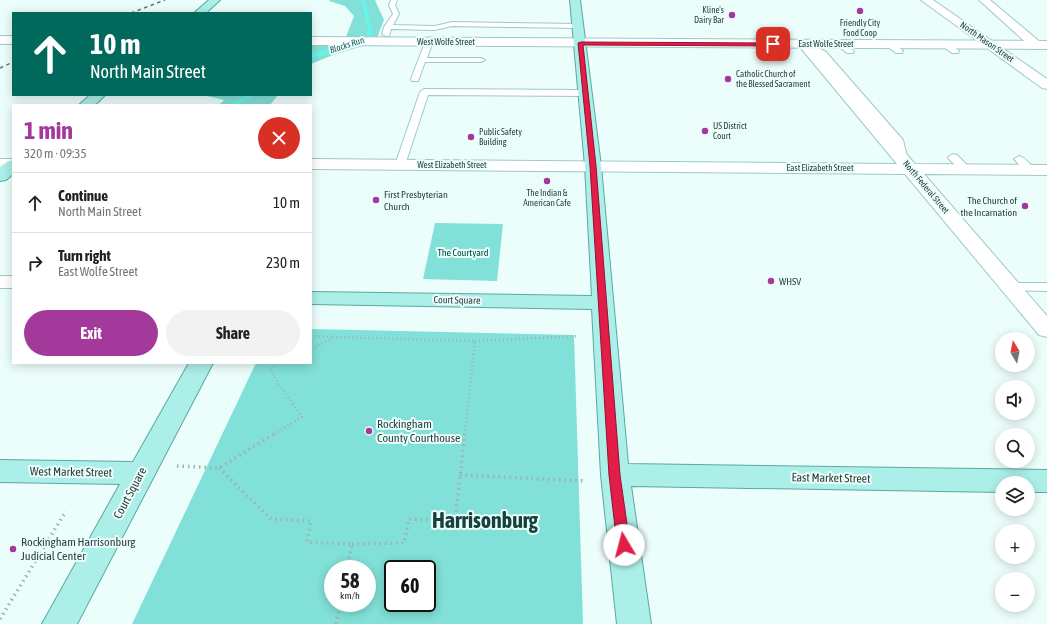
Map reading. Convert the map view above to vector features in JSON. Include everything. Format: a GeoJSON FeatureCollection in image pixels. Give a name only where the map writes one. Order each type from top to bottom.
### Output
{"type":"FeatureCollection","features":[{"type":"Feature","properties":{"kind":"main road"},"geometry":{"type":"LineString","coordinates":[[200,12],[215,0]]}},
{"type":"Feature","properties":{"kind":"main road"},"geometry":{"type":"LineString","coordinates":[[575,0],[581,43],[593,166],[615,479],[634,624]]}},
{"type":"Feature","properties":{"kind":"main road"},"geometry":{"type":"LineString","coordinates":[[87,104],[97,96]]}},
{"type":"Feature","properties":{"kind":"main road"},"geometry":{"type":"LineString","coordinates":[[0,176],[12,166]]}},
{"type":"Feature","properties":{"kind":"main road","name":"Court Square"},"geometry":{"type":"LineString","coordinates":[[312,298],[603,303]]}},
{"type":"Feature","properties":{"kind":"main road","name":"Court Square"},"geometry":{"type":"LineString","coordinates":[[59,624],[200,364]]}},
{"type":"Feature","properties":{"kind":"main road","name":"West Market Street"},"geometry":{"type":"LineString","coordinates":[[0,471],[142,473]]}},
{"type":"Feature","properties":{"kind":"main road","name":"East Market Street"},"geometry":{"type":"LineString","coordinates":[[615,479],[1047,481]]}},
{"type":"Feature","properties":{"kind":"street","name":"North Mason Street"},"geometry":{"type":"LineString","coordinates":[[926,0],[1047,85]]}},
{"type":"Feature","properties":{"kind":"street","name":"North Mason Street"},"geometry":{"type":"LineString","coordinates":[[945,0],[1047,71]]}},
{"type":"Feature","properties":{"kind":"street"},"geometry":{"type":"LineString","coordinates":[[984,0],[1041,45]]}},
{"type":"Feature","properties":{"kind":"street"},"geometry":{"type":"LineString","coordinates":[[0,40],[12,40]]}},
{"type":"Feature","properties":{"kind":"street","name":"West Wolfe Street"},"geometry":{"type":"LineString","coordinates":[[312,41],[581,43]]}},
{"type":"Feature","properties":{"kind":"street","name":"East Wolfe Street"},"geometry":{"type":"LineString","coordinates":[[581,43],[804,44],[846,48],[951,48],[992,45],[1041,45]]}},
{"type":"Feature","properties":{"kind":"street","name":"North Federal Street"},"geometry":{"type":"LineString","coordinates":[[804,44],[907,163],[1046,328]]}},
{"type":"Feature","properties":{"kind":"street","name":"East Elizabeth Street"},"geometry":{"type":"LineString","coordinates":[[593,166],[907,163],[965,170],[1025,164],[1047,170]]}},
{"type":"Feature","properties":{"kind":"street"},"geometry":{"type":"LineString","coordinates":[[0,164],[12,165]]}},
{"type":"Feature","properties":{"kind":"street","name":"West Elizabeth Street"},"geometry":{"type":"LineString","coordinates":[[312,164],[593,166]]}},
{"type":"Feature","properties":{"kind":"street"},"geometry":{"type":"LineString","coordinates":[[0,282],[12,282]]}},
{"type":"Feature","properties":{"kind":"lane"},"geometry":{"type":"LineString","coordinates":[[385,42],[388,27],[396,14],[392,5],[394,0]]}},
{"type":"Feature","properties":{"kind":"lane"},"geometry":{"type":"LineString","coordinates":[[388,27],[435,28],[452,24],[579,26]]}},
{"type":"Feature","properties":{"kind":"lane"},"geometry":{"type":"LineString","coordinates":[[416,79],[429,42]]}},
{"type":"Feature","properties":{"kind":"lane"},"geometry":{"type":"LineString","coordinates":[[423,60],[481,60]]}},
{"type":"Feature","properties":{"kind":"lane"},"geometry":{"type":"LineString","coordinates":[[400,164],[424,92],[586,93]]}},
{"type":"Feature","properties":{"kind":"lane"},"geometry":{"type":"LineString","coordinates":[[954,157],[965,170]]}},
{"type":"Feature","properties":{"kind":"lane"},"geometry":{"type":"LineString","coordinates":[[1011,287],[1046,285]]}},
{"type":"Feature","properties":{"kind":"path"},"geometry":{"type":"LineString","coordinates":[[312,336],[475,341],[559,338],[574,335]]}},
{"type":"Feature","properties":{"kind":"path"},"geometry":{"type":"LineString","coordinates":[[312,348],[335,337]]}},
{"type":"Feature","properties":{"kind":"path"},"geometry":{"type":"LineString","coordinates":[[219,468],[271,519],[311,521],[307,542],[352,544],[404,543],[409,519],[455,520],[475,341]]}},
{"type":"Feature","properties":{"kind":"path"},"geometry":{"type":"LineString","coordinates":[[175,466],[219,468],[302,417],[269,369],[278,364]]}},
{"type":"Feature","properties":{"kind":"path"},"geometry":{"type":"LineString","coordinates":[[460,475],[615,479]]}},
{"type":"Feature","properties":{"kind":"path"},"geometry":{"type":"LineString","coordinates":[[0,619],[66,511]]}},
{"type":"Feature","properties":{"kind":"path"},"geometry":{"type":"LineString","coordinates":[[349,560],[352,544]]}},
{"type":"Feature","properties":{"kind":"path"},"geometry":{"type":"LineString","coordinates":[[336,624],[338,612]]}},
{"type":"Feature","properties":{"kind":"green space"},"geometry":{"type":"Polygon","coordinates":[[[375,0],[384,20],[377,38],[346,37],[354,16],[345,6],[329,1],[375,0]]]}},
{"type":"Feature","properties":{"kind":"green space"},"geometry":{"type":"Polygon","coordinates":[[[312,45],[363,46],[333,55],[312,64],[312,45]]]}},
{"type":"Feature","properties":{"kind":"green space"},"geometry":{"type":"Polygon","coordinates":[[[207,96],[277,96],[271,104],[220,104],[224,100],[207,96]]]}},
{"type":"Feature","properties":{"kind":"green space","name":"The Courtyard"},"geometry":{"type":"Polygon","coordinates":[[[435,223],[503,224],[497,281],[423,279],[435,223]]]}},
{"type":"Feature","properties":{"kind":"green space"},"geometry":{"type":"Polygon","coordinates":[[[312,329],[574,335],[583,624],[132,624],[256,364],[312,364],[312,329]]]}},
{"type":"Feature","properties":{"kind":"waterway","name":"Blacks Run"},"geometry":{"type":"LineString","coordinates":[[312,56],[338,49],[369,37],[370,29],[363,0]]}},
{"type":"Feature","properties":{"kind":"waterway","name":"Blacks Run"},"geometry":{"type":"LineString","coordinates":[[234,104],[250,96]]}},
{"type":"Feature","properties":{"kind":"railway"},"geometry":{"type":"LineString","coordinates":[[134,12],[165,0]]}},
{"type":"Feature","properties":{"kind":"railway"},"geometry":{"type":"LineString","coordinates":[[0,68],[12,62]]}},
{"type":"Feature","properties":{"kind":"place","name":"Friendly City Food Coop"},"geometry":{"type":"Point","coordinates":[860,11]}},
{"type":"Feature","properties":{"kind":"place","name":"Kline's Dairy Bar"},"geometry":{"type":"Point","coordinates":[732,15]}},
{"type":"Feature","properties":{"kind":"place","name":"Catholic Church of the Blessed Sacrament"},"geometry":{"type":"Point","coordinates":[728,79]}},
{"type":"Feature","properties":{"kind":"place","name":"US District Court"},"geometry":{"type":"Point","coordinates":[705,131]}},
{"type":"Feature","properties":{"kind":"place","name":"Public Safety Building"},"geometry":{"type":"Point","coordinates":[471,137]}},
{"type":"Feature","properties":{"kind":"place","name":"The Indian & American Cafe"},"geometry":{"type":"Point","coordinates":[547,181]}},
{"type":"Feature","properties":{"kind":"place","name":"First Presbyterian Church"},"geometry":{"type":"Point","coordinates":[376,200]}},
{"type":"Feature","properties":{"kind":"place","name":"The Church of the Incarnation"},"geometry":{"type":"Point","coordinates":[1025,206]}},
{"type":"Feature","properties":{"kind":"place","name":"WHSV"},"geometry":{"type":"Point","coordinates":[771,281]}},
{"type":"Feature","properties":{"kind":"place","name":"Rockingham County Courthouse"},"geometry":{"type":"Point","coordinates":[369,431]}},
{"type":"Feature","properties":{"kind":"place","name":"Rockingham Harrisonburg Judicial Center"},"geometry":{"type":"Point","coordinates":[13,549]}},
{"type":"Feature","properties":{"kind":"district","name":"Harrisonburg"},"geometry":{"type":"Point","coordinates":[485,520]}},
{"type":"Feature","properties":{"kind":"route"},"geometry":{"type":"LineString","coordinates":[[624,545],[615,475],[593,166],[581,43],[773,44]]}}]}
